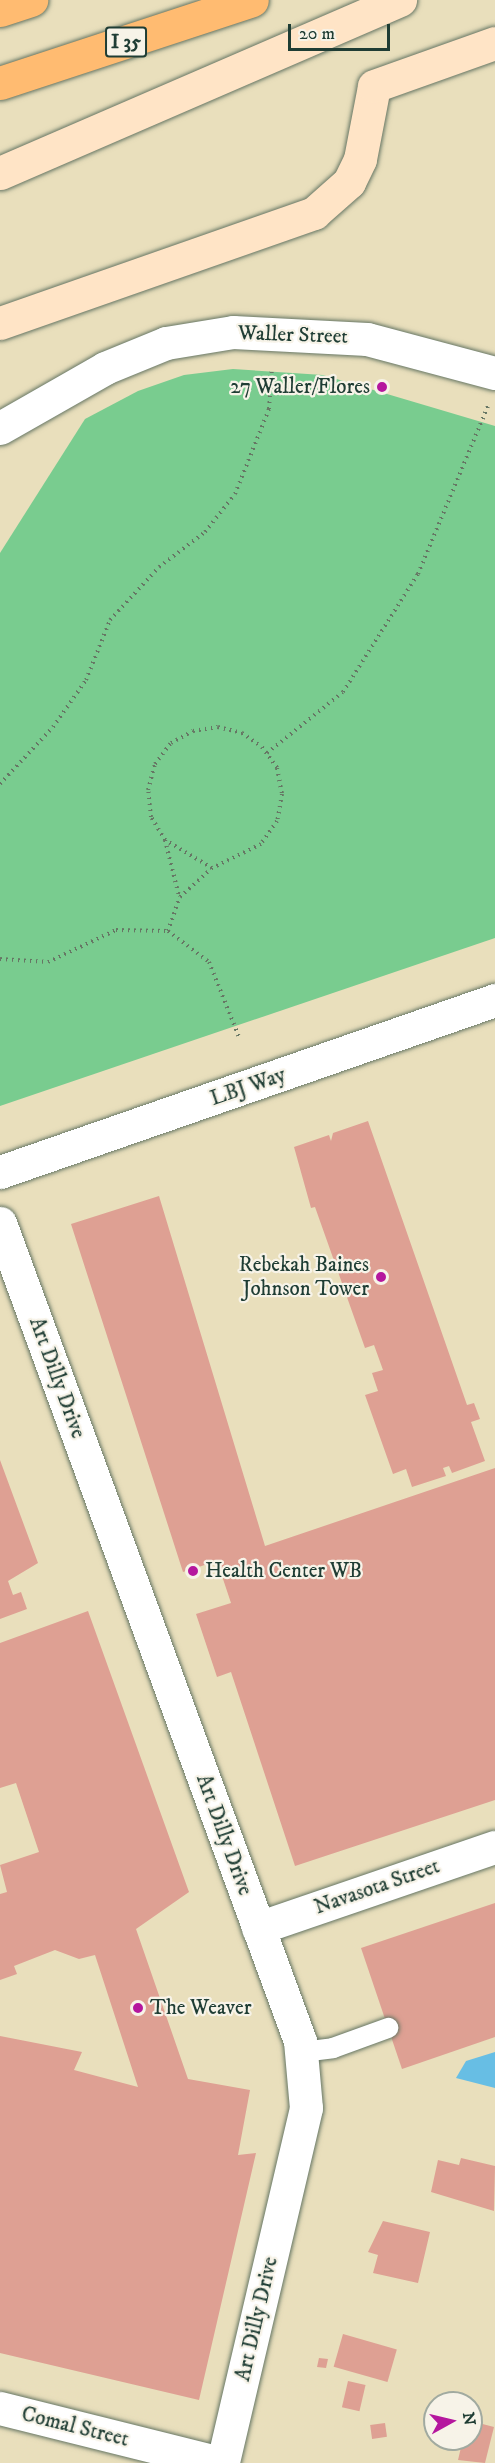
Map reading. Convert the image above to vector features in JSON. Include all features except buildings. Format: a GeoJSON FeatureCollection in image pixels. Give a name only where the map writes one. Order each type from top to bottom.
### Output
{"type":"FeatureCollection","features":[{"type":"Feature","properties":{"kind":"highway"},"geometry":{"type":"LineString","coordinates":[[0,10],[31,0]]}},
{"type":"Feature","properties":{"kind":"highway","name":"I 35"},"geometry":{"type":"LineString","coordinates":[[0,83],[252,0]]}},
{"type":"Feature","properties":{"kind":"main road"},"geometry":{"type":"LineString","coordinates":[[0,173],[400,0]]}},
{"type":"Feature","properties":{"kind":"main road"},"geometry":{"type":"LineString","coordinates":[[0,323],[314,213],[349,182],[360,159],[374,86],[495,43]]}},
{"type":"Feature","properties":{"kind":"street","name":"Waller Street"},"geometry":{"type":"LineString","coordinates":[[0,428],[105,368],[166,343],[233,332],[367,339],[495,372]]}},
{"type":"Feature","properties":{"kind":"street","name":"LBJ Way"},"geometry":{"type":"LineString","coordinates":[[0,1172],[495,1000]]}},
{"type":"Feature","properties":{"kind":"street","name":"Art Dilly Drive"},"geometry":{"type":"LineString","coordinates":[[0,1223],[302,2052],[306,2108],[221,2463]]}},
{"type":"Feature","properties":{"kind":"street","name":"Navasota Street"},"geometry":{"type":"LineString","coordinates":[[258,1928],[495,1847]]}},
{"type":"Feature","properties":{"kind":"street","name":"Comal Street"},"geometry":{"type":"LineString","coordinates":[[0,2408],[221,2463]]}},
{"type":"Feature","properties":{"kind":"lane"},"geometry":{"type":"LineString","coordinates":[[302,2052],[340,2046],[388,2028]]}},
{"type":"Feature","properties":{"kind":"path"},"geometry":{"type":"LineString","coordinates":[[0,784],[53,727],[86,680],[110,620],[159,567],[205,532],[235,494],[269,409],[272,368]]}},
{"type":"Feature","properties":{"kind":"path"},"geometry":{"type":"LineString","coordinates":[[267,753],[349,682],[418,574],[488,405]]}},
{"type":"Feature","properties":{"kind":"path"},"geometry":{"type":"LineString","coordinates":[[168,931],[180,897],[212,868],[261,844],[277,821],[282,794],[277,768],[267,753],[242,733],[218,727],[193,730],[171,743],[154,764],[148,790],[151,817],[165,840],[180,897]]}},
{"type":"Feature","properties":{"kind":"path"},"geometry":{"type":"LineString","coordinates":[[165,840],[212,868]]}},
{"type":"Feature","properties":{"kind":"path"},"geometry":{"type":"LineString","coordinates":[[0,959],[48,962],[116,930],[168,931],[209,962],[239,1037]]}},
{"type":"Feature","properties":{"kind":"green space"},"geometry":{"type":"Polygon","coordinates":[[[233,369],[323,375],[495,426],[495,938],[0,1106],[0,553],[85,419],[138,391],[184,375],[233,369]]]}},
{"type":"Feature","properties":{"kind":"water"},"geometry":{"type":"Polygon","coordinates":[[[495,2052],[495,2088],[456,2078],[466,2061],[495,2052]]]}},
{"type":"Feature","properties":{"kind":"place","name":"27 Waller/Flores"},"geometry":{"type":"Point","coordinates":[382,387]}},
{"type":"Feature","properties":{"kind":"place","name":"Rebekah Baines Johnson Tower"},"geometry":{"type":"Point","coordinates":[381,1277]}},
{"type":"Feature","properties":{"kind":"place","name":"Health Center WB"},"geometry":{"type":"Point","coordinates":[193,1571]}},
{"type":"Feature","properties":{"kind":"place","name":"The Weaver"},"geometry":{"type":"Point","coordinates":[138,2008]}}]}
